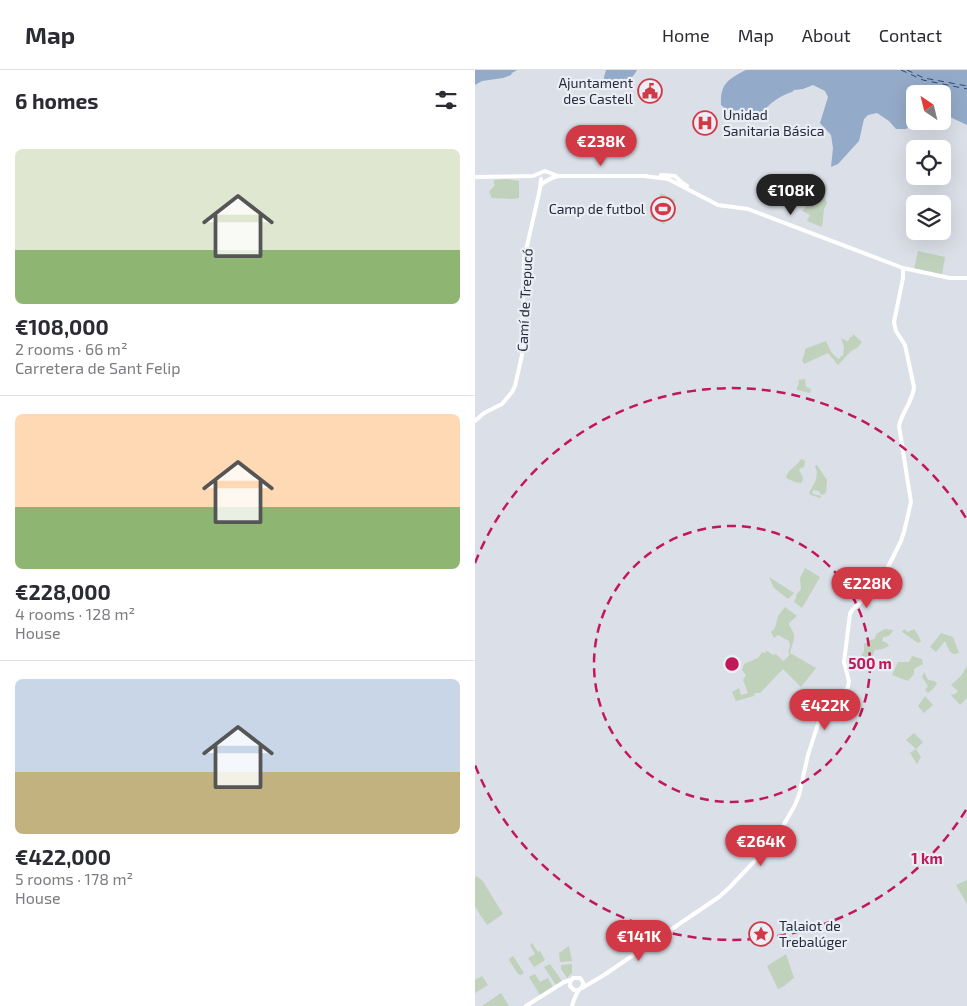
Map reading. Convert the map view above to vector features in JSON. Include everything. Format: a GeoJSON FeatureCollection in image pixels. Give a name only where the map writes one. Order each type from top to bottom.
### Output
{"type":"FeatureCollection","features":[{"type":"Feature","properties":{"kind":"main road"},"geometry":{"type":"LineString","coordinates":[[475,177],[536,176],[546,171],[558,176],[644,176],[670,178],[673,182],[676,181],[718,205],[748,210],[903,268],[950,278],[967,278]]}},
{"type":"Feature","properties":{"kind":"main road"},"geometry":{"type":"LineString","coordinates":[[541,180],[543,172]]}},
{"type":"Feature","properties":{"kind":"main road"},"geometry":{"type":"LineString","coordinates":[[548,181],[551,177],[550,173]]}},
{"type":"Feature","properties":{"kind":"main road"},"geometry":{"type":"LineString","coordinates":[[513,176],[548,181]]}},
{"type":"Feature","properties":{"kind":"main road"},"geometry":{"type":"LineString","coordinates":[[529,176],[541,180]]}},
{"type":"Feature","properties":{"kind":"main road"},"geometry":{"type":"LineString","coordinates":[[540,190],[543,184],[558,176]]}},
{"type":"Feature","properties":{"kind":"main road","name":"Camí de Trepucó"},"geometry":{"type":"LineString","coordinates":[[475,421],[484,413],[502,404],[515,386],[522,355],[524,257],[541,180]]}},
{"type":"Feature","properties":{"kind":"main road"},"geometry":{"type":"LineString","coordinates":[[561,984],[567,984],[575,991],[581,989],[714,900],[730,887],[771,844],[771,838],[777,836],[795,805],[819,721],[848,687],[849,683],[844,662],[850,614],[879,585],[901,541],[911,502],[899,426],[913,394],[913,387],[905,345],[896,331],[894,322],[903,278],[903,268]]}},
{"type":"Feature","properties":{"kind":"main road"},"geometry":{"type":"LineString","coordinates":[[771,844],[776,846],[779,844],[777,836]]}},
{"type":"Feature","properties":{"kind":"main road"},"geometry":{"type":"LineString","coordinates":[[527,1006],[561,984],[576,977],[586,982],[594,981]]}},
{"type":"Feature","properties":{"kind":"main road"},"geometry":{"type":"LineString","coordinates":[[571,980],[574,1001]]}},
{"type":"Feature","properties":{"kind":"main road"},"geometry":{"type":"LineString","coordinates":[[572,1006],[583,984],[582,980]]}},
{"type":"Feature","properties":{"kind":"green space"},"geometry":{"type":"Polygon","coordinates":[[[507,179],[519,181],[519,198],[492,198],[489,192],[495,185],[494,180],[507,179]]]}},
{"type":"Feature","properties":{"kind":"green space"},"geometry":{"type":"Polygon","coordinates":[[[823,183],[827,185],[825,198],[827,203],[824,209],[822,227],[807,221],[810,215],[802,211],[818,193],[823,183]]]}},
{"type":"Feature","properties":{"kind":"green space","name":"Camp de futbol"},"geometry":{"type":"Polygon","coordinates":[[[661,193],[675,200],[664,224],[650,217],[661,193]]]}},
{"type":"Feature","properties":{"kind":"green space"},"geometry":{"type":"Polygon","coordinates":[[[918,251],[945,257],[942,275],[914,269],[918,251]]]}},
{"type":"Feature","properties":{"kind":"green space"},"geometry":{"type":"Polygon","coordinates":[[[853,334],[862,342],[838,365],[828,353],[804,364],[802,360],[805,349],[826,341],[839,359],[843,356],[844,347],[841,338],[847,341],[853,334]]]}},
{"type":"Feature","properties":{"kind":"green space"},"geometry":{"type":"Polygon","coordinates":[[[806,379],[806,387],[811,389],[810,393],[797,390],[798,380],[806,379]]]}},
{"type":"Feature","properties":{"kind":"green space"},"geometry":{"type":"Polygon","coordinates":[[[801,459],[805,462],[804,467],[799,469],[803,477],[801,483],[786,478],[788,472],[801,459]]]}},
{"type":"Feature","properties":{"kind":"green space"},"geometry":{"type":"Polygon","coordinates":[[[817,465],[827,480],[826,493],[821,495],[819,491],[814,490],[812,492],[821,496],[820,498],[809,493],[816,480],[817,472],[815,466],[817,465]]]}},
{"type":"Feature","properties":{"kind":"green space"},"geometry":{"type":"Polygon","coordinates":[[[805,568],[820,577],[802,608],[794,602],[796,595],[801,589],[800,578],[805,568]]]}},
{"type":"Feature","properties":{"kind":"green space"},"geometry":{"type":"Polygon","coordinates":[[[769,577],[794,593],[788,599],[774,588],[769,577]]]}},
{"type":"Feature","properties":{"kind":"green space"},"geometry":{"type":"Polygon","coordinates":[[[785,607],[797,616],[789,623],[794,636],[790,653],[788,653],[789,641],[778,635],[774,638],[771,632],[775,628],[778,616],[785,607]]]}},
{"type":"Feature","properties":{"kind":"green space"},"geometry":{"type":"Polygon","coordinates":[[[885,629],[893,630],[889,635],[883,637],[882,641],[889,646],[875,650],[867,668],[861,656],[864,651],[864,644],[875,639],[876,634],[885,629]]]}},
{"type":"Feature","properties":{"kind":"green space"},"geometry":{"type":"Polygon","coordinates":[[[904,629],[908,632],[914,629],[921,641],[918,643],[902,632],[904,629]]]}},
{"type":"Feature","properties":{"kind":"green space"},"geometry":{"type":"Polygon","coordinates":[[[941,633],[953,637],[959,653],[954,654],[950,652],[945,641],[936,652],[930,647],[941,633]]]}},
{"type":"Feature","properties":{"kind":"green space"},"geometry":{"type":"Polygon","coordinates":[[[767,651],[773,655],[776,654],[783,661],[790,653],[816,668],[801,687],[783,669],[760,693],[755,693],[754,696],[736,701],[732,692],[739,688],[741,695],[748,693],[743,680],[746,675],[742,670],[744,664],[758,658],[762,652],[765,653],[767,651]]]}},
{"type":"Feature","properties":{"kind":"green space"},"geometry":{"type":"Polygon","coordinates":[[[912,656],[922,659],[923,664],[914,669],[914,674],[908,681],[892,675],[898,662],[909,662],[912,656]]]}},
{"type":"Feature","properties":{"kind":"green space"},"geometry":{"type":"Polygon","coordinates":[[[967,666],[967,698],[960,705],[951,695],[958,691],[951,685],[961,676],[967,666]]]}},
{"type":"Feature","properties":{"kind":"green space"},"geometry":{"type":"Polygon","coordinates":[[[924,672],[928,680],[937,683],[928,693],[925,690],[928,686],[922,677],[924,672]]]}},
{"type":"Feature","properties":{"kind":"green space"},"geometry":{"type":"Polygon","coordinates":[[[925,696],[933,705],[924,713],[918,706],[925,696]]]}},
{"type":"Feature","properties":{"kind":"green space"},"geometry":{"type":"Polygon","coordinates":[[[914,733],[923,742],[916,749],[906,740],[914,733]]]}},
{"type":"Feature","properties":{"kind":"green space"},"geometry":{"type":"Polygon","coordinates":[[[916,749],[921,757],[917,764],[910,753],[916,749]]]}},
{"type":"Feature","properties":{"kind":"green space"},"geometry":{"type":"Polygon","coordinates":[[[476,876],[482,880],[503,914],[487,925],[475,906],[476,876]]]}},
{"type":"Feature","properties":{"kind":"green space"},"geometry":{"type":"Polygon","coordinates":[[[967,880],[967,904],[956,885],[967,880]]]}},
{"type":"Feature","properties":{"kind":"green space"},"geometry":{"type":"Polygon","coordinates":[[[532,943],[545,960],[534,967],[528,958],[535,954],[530,945],[532,943]]]}},
{"type":"Feature","properties":{"kind":"green space"},"geometry":{"type":"Polygon","coordinates":[[[569,946],[572,961],[560,962],[559,953],[569,946]]]}},
{"type":"Feature","properties":{"kind":"green space"},"geometry":{"type":"Polygon","coordinates":[[[786,954],[794,978],[778,989],[767,966],[786,954]]]}},
{"type":"Feature","properties":{"kind":"green space"},"geometry":{"type":"Polygon","coordinates":[[[513,956],[524,973],[521,975],[518,974],[509,960],[513,956]]]}},
{"type":"Feature","properties":{"kind":"green space"},"geometry":{"type":"Polygon","coordinates":[[[550,964],[562,981],[556,985],[544,967],[550,964]]]}},
{"type":"Feature","properties":{"kind":"green space"},"geometry":{"type":"Polygon","coordinates":[[[572,964],[572,973],[567,978],[561,969],[561,965],[572,964]]]}},
{"type":"Feature","properties":{"kind":"green space"},"geometry":{"type":"Polygon","coordinates":[[[535,974],[540,982],[548,978],[553,987],[540,995],[529,977],[535,974]]]}},
{"type":"Feature","properties":{"kind":"green space"},"geometry":{"type":"Polygon","coordinates":[[[482,976],[488,985],[475,993],[475,980],[482,976]]]}},
{"type":"Feature","properties":{"kind":"green space"},"geometry":{"type":"Polygon","coordinates":[[[501,993],[509,1006],[482,1006],[501,993]]]}},
{"type":"Feature","properties":{"kind":"water"},"geometry":{"type":"Polygon","coordinates":[[[475,70],[517,70],[503,78],[482,81],[475,85],[475,70]]]}},
{"type":"Feature","properties":{"kind":"water"},"geometry":{"type":"Polygon","coordinates":[[[606,70],[637,70],[630,79],[614,89],[605,86],[603,89],[606,70]]]}},
{"type":"Feature","properties":{"kind":"water"},"geometry":{"type":"Polygon","coordinates":[[[746,70],[967,70],[967,125],[951,117],[951,85],[906,85],[906,129],[896,129],[889,121],[877,113],[868,115],[864,119],[859,141],[838,164],[831,167],[833,148],[831,135],[820,123],[828,97],[825,91],[813,85],[794,90],[775,101],[761,115],[743,110],[728,111],[721,105],[722,92],[726,83],[734,76],[746,70]]]}},
{"type":"Feature","properties":{"kind":"ferry route"},"geometry":{"type":"LineString","coordinates":[[901,70],[923,80],[967,89]]}},
{"type":"Feature","properties":{"kind":"ferry route"},"geometry":{"type":"LineString","coordinates":[[907,70],[924,78],[967,86]]}},
{"type":"Feature","properties":{"kind":"place","name":"Ajuntament des Castell"},"geometry":{"type":"Point","coordinates":[650,91]}},
{"type":"Feature","properties":{"kind":"place","name":"Unidad Sanitaria Básica"},"geometry":{"type":"Point","coordinates":[705,123]}},
{"type":"Feature","properties":{"kind":"place","name":"Camp de futbol"},"geometry":{"type":"Point","coordinates":[663,209]}},
{"type":"Feature","properties":{"kind":"place","name":"Talaiot de Trebalúger"},"geometry":{"type":"Point","coordinates":[761,934]}}]}
